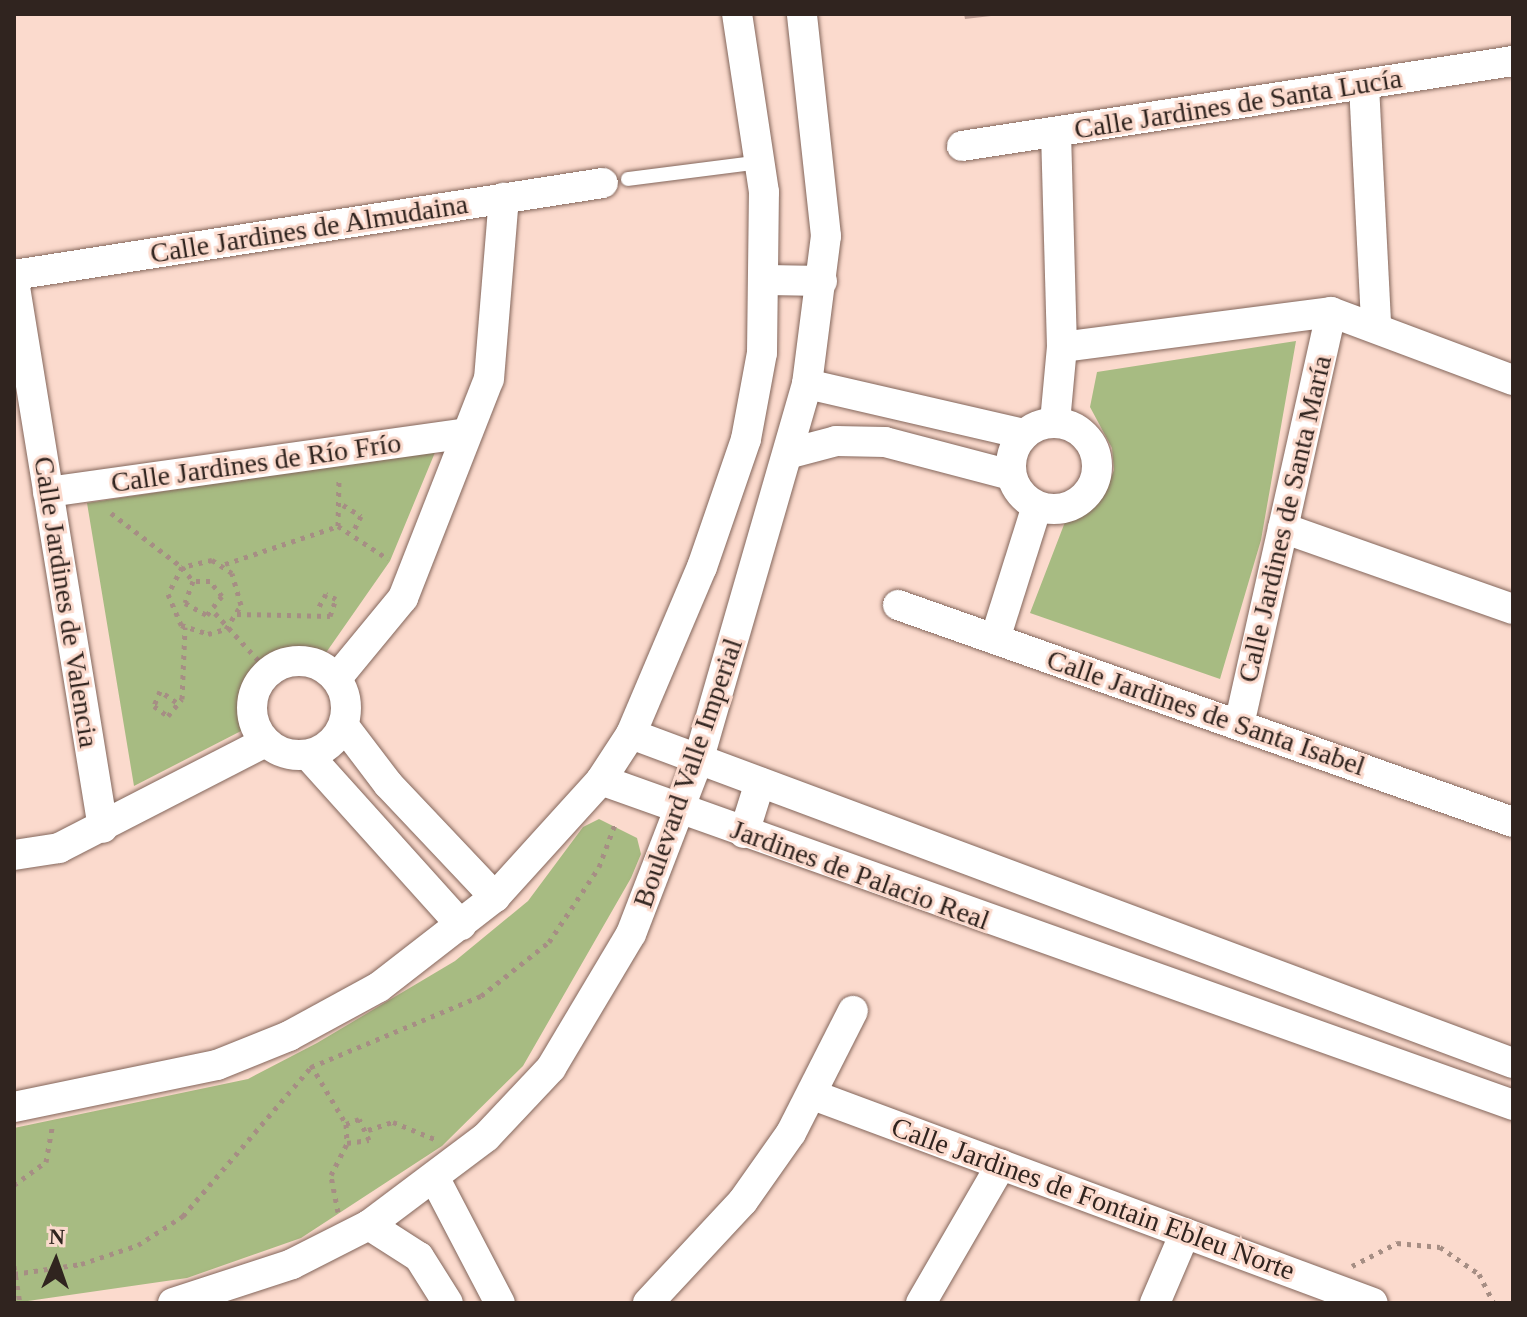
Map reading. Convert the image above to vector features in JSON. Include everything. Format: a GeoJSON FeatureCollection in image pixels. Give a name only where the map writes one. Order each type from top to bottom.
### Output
{"type":"FeatureCollection","features":[{"type":"Feature","properties":{"kind":"street","name":"Boulevard Valle Imperial"},"geometry":{"type":"LineString","coordinates":[[14,1107],[217,1065],[289,1036],[379,987],[495,897],[601,780],[631,734],[746,439],[768,280],[761,162],[737,14]]}},
{"type":"Feature","properties":{"kind":"street","name":"Boulevard Valle Imperial"},"geometry":{"type":"LineString","coordinates":[[173,1303],[292,1264],[369,1225],[486,1137],[551,1068],[631,934],[699,758],[791,453],[807,384],[822,281],[824,172],[802,14]]}},
{"type":"Feature","properties":{"kind":"street"},"geometry":{"type":"LineString","coordinates":[[806,44],[809,14]]}},
{"type":"Feature","properties":{"kind":"street","name":"Calle Jardines de Santa Lucía"},"geometry":{"type":"LineString","coordinates":[[962,146],[1513,61]]}},
{"type":"Feature","properties":{"kind":"street"},"geometry":{"type":"LineString","coordinates":[[1364,85],[1376,324]]}},
{"type":"Feature","properties":{"kind":"street"},"geometry":{"type":"LineString","coordinates":[[1055,422],[1062,347],[1056,132]]}},
{"type":"Feature","properties":{"kind":"street","name":"Calle Jardines de Almudaina"},"geometry":{"type":"LineString","coordinates":[[14,275],[615,181]]}},
{"type":"Feature","properties":{"kind":"street"},"geometry":{"type":"LineString","coordinates":[[337,678],[403,598],[463,434],[489,379],[504,198]]}},
{"type":"Feature","properties":{"kind":"street"},"geometry":{"type":"LineString","coordinates":[[768,280],[822,281]]}},
{"type":"Feature","properties":{"kind":"street","name":"Calle Jardines de Valencia"},"geometry":{"type":"LineString","coordinates":[[14,281],[103,828]]}},
{"type":"Feature","properties":{"kind":"street"},"geometry":{"type":"LineString","coordinates":[[1062,347],[1331,312],[1376,324],[1513,380]]}},
{"type":"Feature","properties":{"kind":"street","name":"Calle Jardines de Santa María"},"geometry":{"type":"LineString","coordinates":[[1239,725],[1331,312]]}},
{"type":"Feature","properties":{"kind":"street"},"geometry":{"type":"LineString","coordinates":[[807,384],[1024,434],[1055,422],[1089,439],[1097,475],[1074,504],[1037,506]]}},
{"type":"Feature","properties":{"kind":"street"},"geometry":{"type":"LineString","coordinates":[[885,442],[893,404]]}},
{"type":"Feature","properties":{"kind":"street","name":"Calle Jardines de Río Frío"},"geometry":{"type":"LineString","coordinates":[[48,492],[463,434]]}},
{"type":"Feature","properties":{"kind":"street"},"geometry":{"type":"LineString","coordinates":[[1011,475],[1024,434]]}},
{"type":"Feature","properties":{"kind":"street"},"geometry":{"type":"LineString","coordinates":[[791,453],[836,441],[885,442],[1011,475],[1037,506]]}},
{"type":"Feature","properties":{"kind":"street"},"geometry":{"type":"LineString","coordinates":[[995,639],[1037,506]]}},
{"type":"Feature","properties":{"kind":"street"},"geometry":{"type":"LineString","coordinates":[[1283,528],[1513,609]]}},
{"type":"Feature","properties":{"kind":"street","name":"Calle Jardines de Santa Isabel"},"geometry":{"type":"LineString","coordinates":[[898,605],[1513,822]]}},
{"type":"Feature","properties":{"kind":"street"},"geometry":{"type":"LineString","coordinates":[[308,755],[330,745],[344,726],[347,701],[337,678],[316,663],[290,661],[267,672],[253,694],[252,720],[265,742],[308,755],[461,925]]}},
{"type":"Feature","properties":{"kind":"street"},"geometry":{"type":"LineString","coordinates":[[344,726],[434,833],[495,897]]}},
{"type":"Feature","properties":{"kind":"street","name":"Jardines de Palacio Real"},"geometry":{"type":"LineString","coordinates":[[631,734],[1139,927],[1513,1063]]}},
{"type":"Feature","properties":{"kind":"street"},"geometry":{"type":"LineString","coordinates":[[14,855],[59,848],[265,742]]}},
{"type":"Feature","properties":{"kind":"street","name":"Jardines de Palacio Real"},"geometry":{"type":"LineString","coordinates":[[601,780],[1119,970],[1513,1105]]}},
{"type":"Feature","properties":{"kind":"street"},"geometry":{"type":"LineString","coordinates":[[744,833],[760,782]]}},
{"type":"Feature","properties":{"kind":"street"},"geometry":{"type":"LineString","coordinates":[[403,860],[434,833]]}},
{"type":"Feature","properties":{"kind":"street"},"geometry":{"type":"LineString","coordinates":[[1119,970],[1139,927]]}},
{"type":"Feature","properties":{"kind":"street"},"geometry":{"type":"LineString","coordinates":[[648,1303],[743,1201],[813,1095],[853,1011]]}},
{"type":"Feature","properties":{"kind":"street","name":"Calle Jardines de Fontain Ebleu Norte"},"geometry":{"type":"LineString","coordinates":[[813,1095],[1373,1303]]}},
{"type":"Feature","properties":{"kind":"street"},"geometry":{"type":"LineString","coordinates":[[921,1303],[1001,1165]]}},
{"type":"Feature","properties":{"kind":"street"},"geometry":{"type":"LineString","coordinates":[[434,1177],[500,1303]]}},
{"type":"Feature","properties":{"kind":"street"},"geometry":{"type":"LineString","coordinates":[[369,1225],[419,1257],[448,1303]]}},
{"type":"Feature","properties":{"kind":"street"},"geometry":{"type":"LineString","coordinates":[[1155,1303],[1185,1233]]}},
{"type":"Feature","properties":{"kind":"lane"},"geometry":{"type":"LineString","coordinates":[[615,181],[761,162]]}},
{"type":"Feature","properties":{"kind":"path"},"geometry":{"type":"LineString","coordinates":[[337,468],[343,505],[338,526]]}},
{"type":"Feature","properties":{"kind":"path"},"geometry":{"type":"LineString","coordinates":[[343,505],[361,516],[353,532]]}},
{"type":"Feature","properties":{"kind":"path"},"geometry":{"type":"LineString","coordinates":[[105,511],[182,567],[193,581],[217,587],[215,613],[226,629],[259,661]]}},
{"type":"Feature","properties":{"kind":"path"},"geometry":{"type":"LineString","coordinates":[[176,702],[160,691],[154,706],[168,716],[176,702],[182,699],[185,627],[168,594],[182,567],[197,559],[225,564],[338,526],[353,532],[367,551],[388,559]]}},
{"type":"Feature","properties":{"kind":"path"},"geometry":{"type":"LineString","coordinates":[[185,627],[208,634],[226,629],[237,614],[238,586],[225,564]]}},
{"type":"Feature","properties":{"kind":"path"},"geometry":{"type":"LineString","coordinates":[[193,581],[185,603],[197,616],[215,613]]}},
{"type":"Feature","properties":{"kind":"path"},"geometry":{"type":"LineString","coordinates":[[237,614],[264,620],[317,610],[330,616],[336,599],[326,594],[317,610]]}},
{"type":"Feature","properties":{"kind":"path"},"geometry":{"type":"LineString","coordinates":[[20,1303],[14,1271],[138,1245],[183,1216],[311,1067],[481,996],[549,942],[599,867],[615,824]]}},
{"type":"Feature","properties":{"kind":"path"},"geometry":{"type":"LineString","coordinates":[[309,1058],[311,1067],[346,1124],[347,1143],[331,1175],[339,1215]]}},
{"type":"Feature","properties":{"kind":"path"},"geometry":{"type":"LineString","coordinates":[[346,1124],[359,1119],[368,1130],[369,1140],[347,1143]]}},
{"type":"Feature","properties":{"kind":"path"},"geometry":{"type":"LineString","coordinates":[[14,1196],[14,1186],[46,1162],[53,1122]]}},
{"type":"Feature","properties":{"kind":"path"},"geometry":{"type":"LineString","coordinates":[[368,1130],[410,1125],[442,1146]]}},
{"type":"Feature","properties":{"kind":"path"},"geometry":{"type":"LineString","coordinates":[[1334,1289],[1358,1258],[1418,1243],[1461,1258],[1494,1303]]}},
{"type":"Feature","properties":{"kind":"green space"},"geometry":{"type":"Polygon","coordinates":[[[1296,341],[1261,540],[1220,679],[1030,613],[1065,522],[1106,491],[1114,470],[1112,448],[1090,407],[1097,372],[1296,341]]]}},
{"type":"Feature","properties":{"kind":"green space"},"geometry":{"type":"Polygon","coordinates":[[[436,450],[390,561],[323,657],[293,651],[262,663],[247,687],[243,730],[134,786],[87,503],[436,450]]]}},
{"type":"Feature","properties":{"kind":"green space"},"geometry":{"type":"Polygon","coordinates":[[[599,819],[637,838],[641,854],[631,878],[523,1066],[442,1146],[301,1238],[187,1278],[14,1303],[14,1128],[248,1079],[317,1043],[455,961],[528,901],[583,827],[599,819]]]}},
{"type":"Feature","properties":{"kind":"building"},"geometry":{"type":"Polygon","coordinates":[[[964,14],[991,14],[991,16],[965,19],[964,14]]]}}]}
